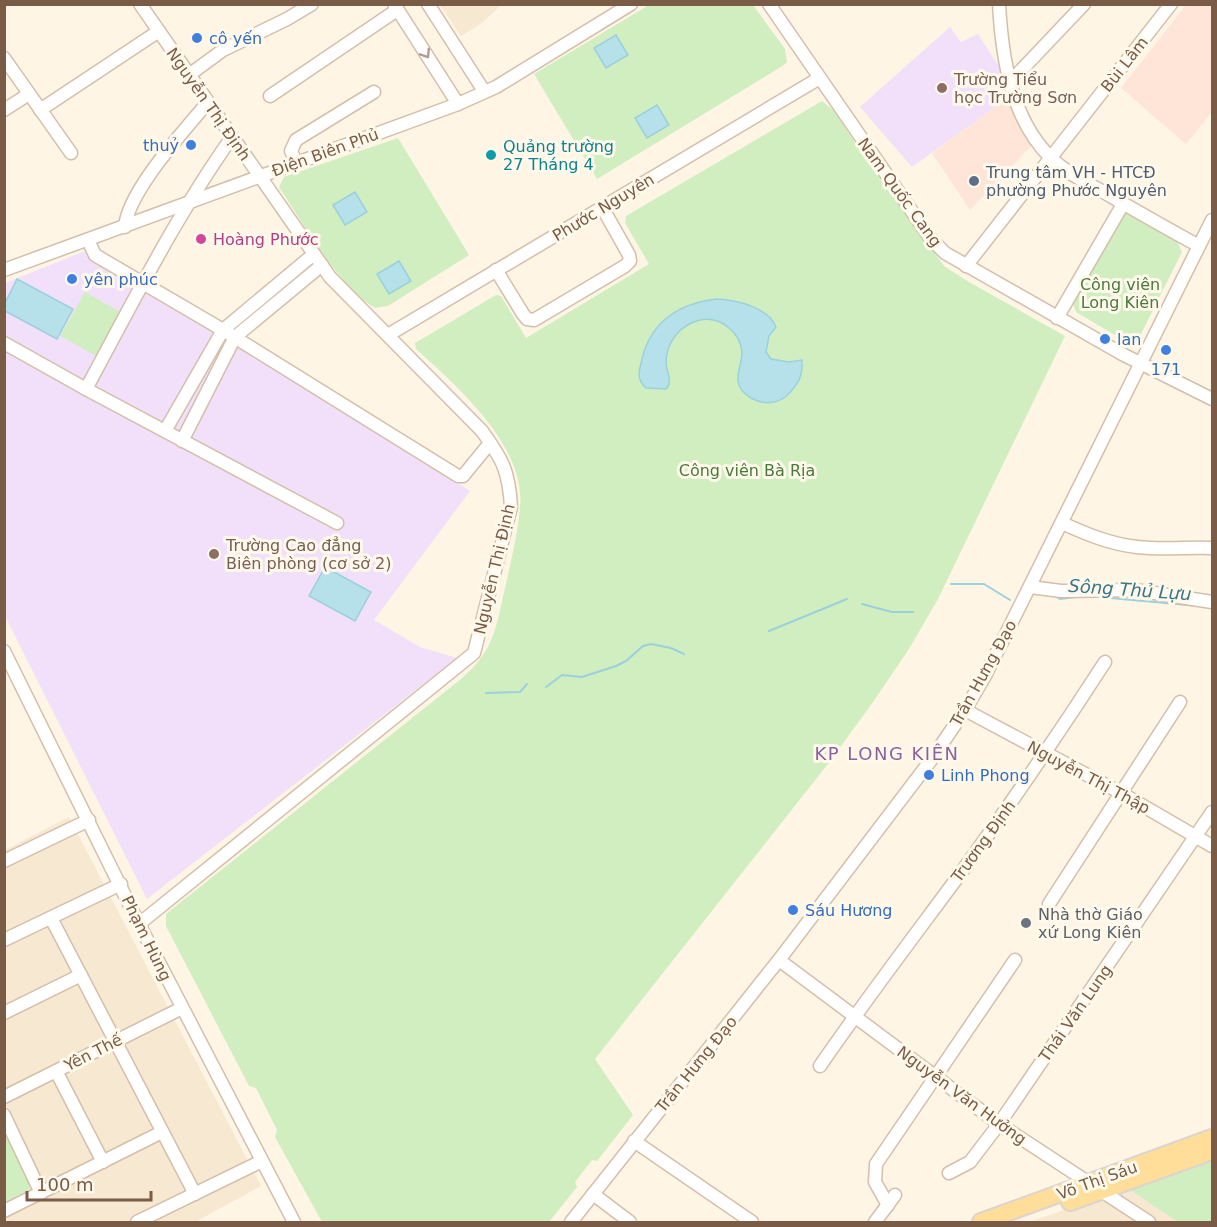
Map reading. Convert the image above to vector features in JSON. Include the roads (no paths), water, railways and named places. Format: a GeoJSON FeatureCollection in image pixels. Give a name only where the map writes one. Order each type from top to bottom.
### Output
{"type":"FeatureCollection","features":[{"type":"Feature","properties":{"kind":"main road","name":"Võ Thị Sáu"},"geometry":{"type":"LineString","coordinates":[[1013,1222],[1212,1138]]}},
{"type":"Feature","properties":{"kind":"main road","name":"Võ Thị Sáu"},"geometry":{"type":"LineString","coordinates":[[981,1222],[1212,1151]]}},
{"type":"Feature","properties":{"kind":"street","name":"Nguyễn Thị Định"},"geometry":{"type":"LineString","coordinates":[[140,4],[330,277],[482,431],[502,460],[510,487],[511,507],[474,652],[140,924]]}},
{"type":"Feature","properties":{"kind":"street"},"geometry":{"type":"LineString","coordinates":[[189,75],[223,50],[287,19],[312,4]]}},
{"type":"Feature","properties":{"kind":"street"},"geometry":{"type":"LineString","coordinates":[[428,4],[484,91]]}},
{"type":"Feature","properties":{"kind":"street","name":"Điện Biên Phủ"},"geometry":{"type":"LineString","coordinates":[[4,270],[458,104],[496,87],[630,4]]}},
{"type":"Feature","properties":{"kind":"street","name":"Nam Quốc Cang"},"geometry":{"type":"LineString","coordinates":[[769,4],[931,239],[945,253],[1140,364],[1212,399]]}},
{"type":"Feature","properties":{"kind":"street"},"geometry":{"type":"LineString","coordinates":[[999,4],[1010,82],[1018,109],[1050,157],[1075,176],[1199,246]]}},
{"type":"Feature","properties":{"kind":"street"},"geometry":{"type":"LineString","coordinates":[[1010,82],[1084,4]]}},
{"type":"Feature","properties":{"kind":"street","name":"Bùi Lâm"},"geometry":{"type":"LineString","coordinates":[[966,266],[1170,5]]}},
{"type":"Feature","properties":{"kind":"street"},"geometry":{"type":"LineString","coordinates":[[270,96],[396,7],[458,104]]}},
{"type":"Feature","properties":{"kind":"street"},"geometry":{"type":"LineString","coordinates":[[40,110],[159,31]]}},
{"type":"Feature","properties":{"kind":"street"},"geometry":{"type":"LineString","coordinates":[[4,58],[71,153]]}},
{"type":"Feature","properties":{"kind":"street","name":"Phước Nguyên"},"geometry":{"type":"LineString","coordinates":[[388,335],[818,78]]}},
{"type":"Feature","properties":{"kind":"street"},"geometry":{"type":"LineString","coordinates":[[296,162],[291,151],[296,140],[374,92]]}},
{"type":"Feature","properties":{"kind":"street"},"geometry":{"type":"LineString","coordinates":[[4,110],[29,94]]}},
{"type":"Feature","properties":{"kind":"street"},"geometry":{"type":"LineString","coordinates":[[125,227],[126,215],[136,194],[208,102]]}},
{"type":"Feature","properties":{"kind":"street"},"geometry":{"type":"LineString","coordinates":[[86,389],[201,183],[232,137]]}},
{"type":"Feature","properties":{"kind":"street"},"geometry":{"type":"LineString","coordinates":[[1057,318],[1123,204]]}},
{"type":"Feature","properties":{"kind":"street"},"geometry":{"type":"LineString","coordinates":[[496,270],[523,314],[527,319],[534,320],[625,266],[630,261],[629,255],[602,207]]}},
{"type":"Feature","properties":{"kind":"street","name":"Trần Hưng Đạo"},"geometry":{"type":"LineString","coordinates":[[572,1222],[779,960],[931,760],[964,710],[986,674],[1212,220]]}},
{"type":"Feature","properties":{"kind":"street"},"geometry":{"type":"LineString","coordinates":[[88,240],[94,255],[235,337],[458,476],[463,476],[490,443]]}},
{"type":"Feature","properties":{"kind":"street"},"geometry":{"type":"LineString","coordinates":[[165,431],[223,330],[314,254]]}},
{"type":"Feature","properties":{"kind":"street"},"geometry":{"type":"LineString","coordinates":[[182,441],[235,337],[322,265]]}},
{"type":"Feature","properties":{"kind":"street"},"geometry":{"type":"LineString","coordinates":[[4,343],[337,523]]}},
{"type":"Feature","properties":{"kind":"street"},"geometry":{"type":"LineString","coordinates":[[1062,523],[1091,536],[1131,546],[1212,548]]}},
{"type":"Feature","properties":{"kind":"street"},"geometry":{"type":"LineString","coordinates":[[1030,587],[1061,591],[1136,590],[1212,602]]}},
{"type":"Feature","properties":{"kind":"street","name":"Phạm Hùng"},"geometry":{"type":"LineString","coordinates":[[4,651],[182,1008],[294,1222]]}},
{"type":"Feature","properties":{"kind":"street","name":"Trương Định"},"geometry":{"type":"LineString","coordinates":[[820,1066],[1046,753],[1105,662]]}},
{"type":"Feature","properties":{"kind":"street"},"geometry":{"type":"LineString","coordinates":[[1049,904],[1180,702]]}},
{"type":"Feature","properties":{"kind":"street","name":"Nguyễn Thị Thập"},"geometry":{"type":"LineString","coordinates":[[964,710],[1121,793],[1212,846]]}},
{"type":"Feature","properties":{"kind":"street","name":"Thái Văn Lung"},"geometry":{"type":"LineString","coordinates":[[949,1173],[970,1162],[999,1124],[1212,812]]}},
{"type":"Feature","properties":{"kind":"street"},"geometry":{"type":"LineString","coordinates":[[4,861],[89,820]]}},
{"type":"Feature","properties":{"kind":"street"},"geometry":{"type":"LineString","coordinates":[[4,940],[121,884]]}},
{"type":"Feature","properties":{"kind":"street"},"geometry":{"type":"LineString","coordinates":[[51,918],[195,1194]]}},
{"type":"Feature","properties":{"kind":"street","name":"Nguyễn Văn Hưởng"},"geometry":{"type":"LineString","coordinates":[[779,960],[999,1124],[1149,1222]]}},
{"type":"Feature","properties":{"kind":"street"},"geometry":{"type":"LineString","coordinates":[[875,1222],[892,1200],[875,1182],[876,1164],[1015,960]]}},
{"type":"Feature","properties":{"kind":"street"},"geometry":{"type":"LineString","coordinates":[[4,1013],[81,975]]}},
{"type":"Feature","properties":{"kind":"street","name":"Yên Thế"},"geometry":{"type":"LineString","coordinates":[[4,1097],[182,1008]]}},
{"type":"Feature","properties":{"kind":"street"},"geometry":{"type":"LineString","coordinates":[[56,1071],[103,1162]]}},
{"type":"Feature","properties":{"kind":"street"},"geometry":{"type":"LineString","coordinates":[[4,1115],[41,1193]]}},
{"type":"Feature","properties":{"kind":"street"},"geometry":{"type":"LineString","coordinates":[[4,1211],[162,1132]]}},
{"type":"Feature","properties":{"kind":"street"},"geometry":{"type":"LineString","coordinates":[[634,1141],[752,1222]]}},
{"type":"Feature","properties":{"kind":"street"},"geometry":{"type":"LineString","coordinates":[[136,1222],[262,1161]]}},
{"type":"Feature","properties":{"kind":"street"},"geometry":{"type":"LineString","coordinates":[[593,1194],[630,1222]]}},
{"type":"Feature","properties":{"kind":"water"},"geometry":{"type":"Polygon","coordinates":[[[616,35],[628,55],[606,68],[594,48],[616,35]]]}},
{"type":"Feature","properties":{"kind":"water"},"geometry":{"type":"Polygon","coordinates":[[[657,105],[669,125],[647,138],[635,118],[657,105]]]}},
{"type":"Feature","properties":{"kind":"water"},"geometry":{"type":"Polygon","coordinates":[[[355,192],[367,212],[345,225],[333,205],[355,192]]]}},
{"type":"Feature","properties":{"kind":"water"},"geometry":{"type":"Polygon","coordinates":[[[399,261],[411,281],[389,294],[377,274],[399,261]]]}},
{"type":"Feature","properties":{"kind":"water"},"geometry":{"type":"Polygon","coordinates":[[[17,279],[73,309],[57,339],[5,311],[5,303],[17,279]]]}},
{"type":"Feature","properties":{"kind":"water"},"geometry":{"type":"Polygon","coordinates":[[[717,299],[751,306],[772,320],[776,327],[769,336],[766,352],[771,359],[789,362],[802,360],[799,379],[784,398],[769,403],[757,401],[742,391],[738,381],[742,353],[738,339],[722,323],[708,319],[686,326],[671,341],[666,363],[669,380],[666,389],[646,388],[643,385],[639,375],[642,359],[652,334],[660,324],[679,310],[717,299]]]}},
{"type":"Feature","properties":{"kind":"water"},"geometry":{"type":"Polygon","coordinates":[[[325,567],[371,592],[355,621],[309,596],[325,567]]]}},
{"type":"Feature","properties":{"kind":"waterway","name":"Sông Thủ Lựu"},"geometry":{"type":"LineString","coordinates":[[951,584],[984,584],[1010,600]]}},
{"type":"Feature","properties":{"kind":"waterway","name":"Sông Thủ Lựu"},"geometry":{"type":"LineString","coordinates":[[1053,595],[1060,599],[1076,597]]}},
{"type":"Feature","properties":{"kind":"waterway","name":"Sông Thủ Lựu"},"geometry":{"type":"LineString","coordinates":[[1088,596],[1199,606]]}},
{"type":"Feature","properties":{"kind":"waterway","name":"Sông Thủ Lựu"},"geometry":{"type":"LineString","coordinates":[[769,631],[847,599]]}},
{"type":"Feature","properties":{"kind":"waterway","name":"Sông Thủ Lựu"},"geometry":{"type":"LineString","coordinates":[[862,604],[892,612],[913,612]]}},
{"type":"Feature","properties":{"kind":"waterway","name":"Sông Thủ Lựu"},"geometry":{"type":"LineString","coordinates":[[546,687],[562,675],[582,677],[616,666],[626,661],[643,646],[651,644],[671,648],[684,654]]}},
{"type":"Feature","properties":{"kind":"waterway","name":"Sông Thủ Lựu"},"geometry":{"type":"LineString","coordinates":[[486,693],[520,692],[527,684]]}},
{"type":"Feature","properties":{"kind":"place","name":"cô yến"},"geometry":{"type":"Point","coordinates":[197,38]}},
{"type":"Feature","properties":{"kind":"place","name":"Trường Tiểu học Trường Sơn"},"geometry":{"type":"Point","coordinates":[942,88]}},
{"type":"Feature","properties":{"kind":"place","name":"thuỷ"},"geometry":{"type":"Point","coordinates":[191,145]}},
{"type":"Feature","properties":{"kind":"place","name":"Quảng trường 27 Tháng 4"},"geometry":{"type":"Point","coordinates":[491,155]}},
{"type":"Feature","properties":{"kind":"place","name":"Trung tâm VH - HTCĐ phường Phước Nguyên"},"geometry":{"type":"Point","coordinates":[974,181]}},
{"type":"Feature","properties":{"kind":"place","name":"Hoàng Phước"},"geometry":{"type":"Point","coordinates":[201,239]}},
{"type":"Feature","properties":{"kind":"place","name":"yên phúc"},"geometry":{"type":"Point","coordinates":[72,279]}},
{"type":"Feature","properties":{"kind":"place","name":"lan"},"geometry":{"type":"Point","coordinates":[1105,339]}},
{"type":"Feature","properties":{"kind":"place","name":"171"},"geometry":{"type":"Point","coordinates":[1166,350]}},
{"type":"Feature","properties":{"kind":"place","name":"Trường Cao đẳng Biên phòng (cơ sở 2)"},"geometry":{"type":"Point","coordinates":[214,554]}},
{"type":"Feature","properties":{"kind":"place","name":"Linh Phong"},"geometry":{"type":"Point","coordinates":[929,775]}},
{"type":"Feature","properties":{"kind":"place","name":"Sáu Hương"},"geometry":{"type":"Point","coordinates":[793,910]}},
{"type":"Feature","properties":{"kind":"place","name":"Nhà thờ Giáo xứ Long Kiên"},"geometry":{"type":"Point","coordinates":[1026,923]}},
{"type":"Feature","properties":{"kind":"district","name":"KP LONG KIÊN"},"geometry":{"type":"Point","coordinates":[887,754]}},
{"type":"Feature","properties":{"kind":"park label","name":"Công viên Long Kiên"},"geometry":{"type":"Point","coordinates":[1120,293]}},
{"type":"Feature","properties":{"kind":"park label","name":"Công viên Bà Rịa"},"geometry":{"type":"Point","coordinates":[747,470]}}]}
